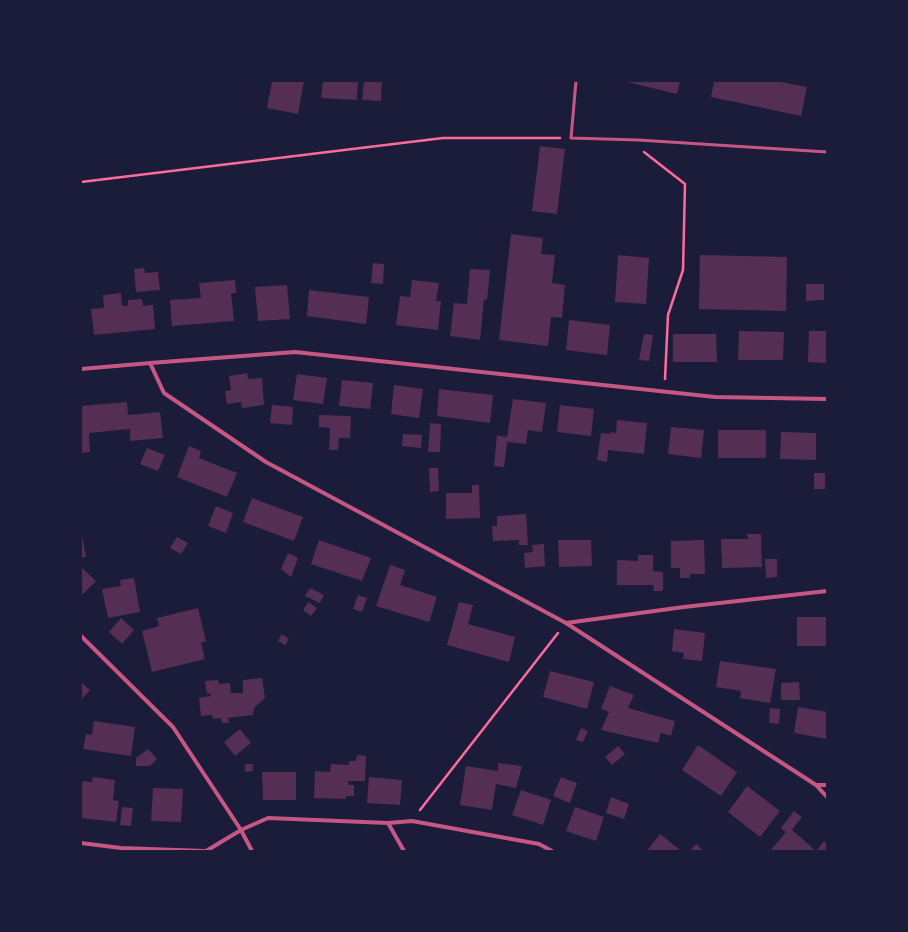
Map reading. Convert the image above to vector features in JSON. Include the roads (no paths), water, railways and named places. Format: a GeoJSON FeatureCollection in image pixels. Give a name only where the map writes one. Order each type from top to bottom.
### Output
{"type":"FeatureCollection","features":[{"type":"Feature","properties":{"kind":"street"},"geometry":{"type":"LineString","coordinates":[[81,370],[295,352],[715,397],[827,399]]}},
{"type":"Feature","properties":{"kind":"street"},"geometry":{"type":"LineString","coordinates":[[150,363],[164,393],[266,462],[566,623],[816,785],[827,797]]}},
{"type":"Feature","properties":{"kind":"street"},"geometry":{"type":"LineString","coordinates":[[566,623],[684,607],[827,591]]}},
{"type":"Feature","properties":{"kind":"street"},"geometry":{"type":"LineString","coordinates":[[81,636],[173,727],[241,830],[252,851]]}},
{"type":"Feature","properties":{"kind":"street"},"geometry":{"type":"LineString","coordinates":[[816,785],[827,786]]}},
{"type":"Feature","properties":{"kind":"street"},"geometry":{"type":"LineString","coordinates":[[81,843],[121,848],[205,851],[241,830],[268,818],[388,823],[412,821],[539,844],[552,851]]}},
{"type":"Feature","properties":{"kind":"street"},"geometry":{"type":"LineString","coordinates":[[388,823],[404,851]]}},
{"type":"Feature","properties":{"kind":"lane"},"geometry":{"type":"LineString","coordinates":[[576,81],[571,138],[638,140],[827,152]]}}]}
